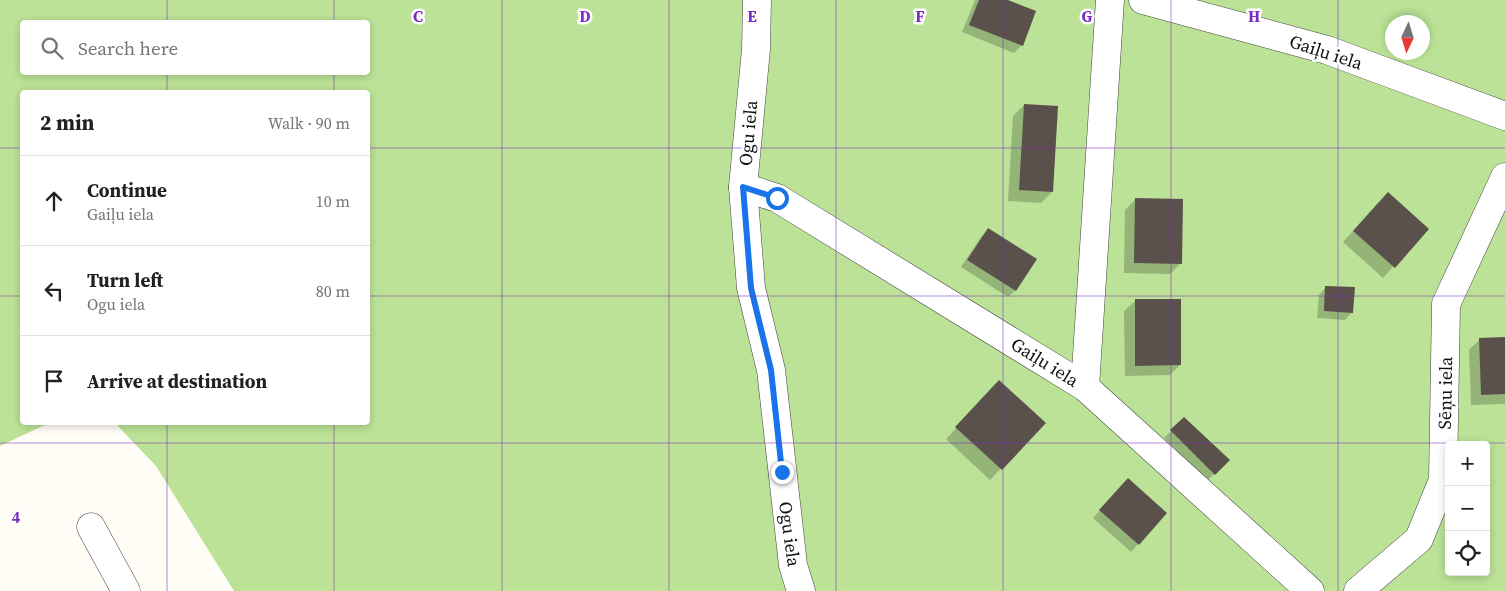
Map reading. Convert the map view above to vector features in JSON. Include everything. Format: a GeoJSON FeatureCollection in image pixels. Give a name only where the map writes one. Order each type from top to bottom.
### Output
{"type":"FeatureCollection","features":[{"type":"Feature","properties":{"kind":"street","name":"Ogu iela"},"geometry":{"type":"LineString","coordinates":[[757,0],[756,49],[743,187],[751,288],[771,370],[793,565],[801,591]]}},
{"type":"Feature","properties":{"kind":"street"},"geometry":{"type":"LineString","coordinates":[[1084,387],[1110,0]]}},
{"type":"Feature","properties":{"kind":"street","name":"Gaiļu iela"},"geometry":{"type":"LineString","coordinates":[[1143,0],[1327,50],[1505,116]]}},
{"type":"Feature","properties":{"kind":"street","name":"Sēņu iela"},"geometry":{"type":"LineString","coordinates":[[1358,591],[1419,539],[1443,480],[1446,304],[1505,176]]}},
{"type":"Feature","properties":{"kind":"street","name":"Gaiļu iela"},"geometry":{"type":"LineString","coordinates":[[743,187],[777,198],[1084,387],[1310,591]]}},
{"type":"Feature","properties":{"kind":"street"},"geometry":{"type":"LineString","coordinates":[[91,527],[126,591]]}},
{"type":"Feature","properties":{"kind":"green space"},"geometry":{"type":"Polygon","coordinates":[[[0,0],[1505,0],[1505,591],[234,591],[156,466],[117,425],[370,425],[370,90],[20,90],[20,425],[45,425],[0,446],[0,0]]]}},
{"type":"Feature","properties":{"kind":"building"},"geometry":{"type":"Polygon","coordinates":[[[979,0],[1008,0],[1036,11],[1023,46],[969,25],[979,0]]]}},
{"type":"Feature","properties":{"kind":"building"},"geometry":{"type":"Polygon","coordinates":[[[1024,104],[1058,106],[1053,192],[1019,190],[1024,104]]]}},
{"type":"Feature","properties":{"kind":"building"},"geometry":{"type":"Polygon","coordinates":[[[1388,192],[1429,229],[1395,268],[1353,231],[1388,192]]]}},
{"type":"Feature","properties":{"kind":"building"},"geometry":{"type":"Polygon","coordinates":[[[1135,198],[1183,199],[1182,264],[1134,263],[1135,198]]]}},
{"type":"Feature","properties":{"kind":"building"},"geometry":{"type":"Polygon","coordinates":[[[988,228],[1037,259],[1016,291],[967,260],[988,228]]]}},
{"type":"Feature","properties":{"kind":"building"},"geometry":{"type":"Polygon","coordinates":[[[1325,286],[1355,287],[1353,313],[1324,311],[1325,286]]]}},
{"type":"Feature","properties":{"kind":"building"},"geometry":{"type":"Polygon","coordinates":[[[1135,299],[1181,299],[1181,365],[1135,366],[1135,299]]]}},
{"type":"Feature","properties":{"kind":"building"},"geometry":{"type":"Polygon","coordinates":[[[1505,337],[1505,394],[1481,395],[1479,338],[1505,337]]]}},
{"type":"Feature","properties":{"kind":"building"},"geometry":{"type":"Polygon","coordinates":[[[999,380],[1046,423],[1002,470],[955,427],[999,380]]]}},
{"type":"Feature","properties":{"kind":"building"},"geometry":{"type":"Polygon","coordinates":[[[1184,417],[1230,460],[1215,475],[1170,430],[1184,417]]]}},
{"type":"Feature","properties":{"kind":"building"},"geometry":{"type":"Polygon","coordinates":[[[1128,478],[1167,513],[1139,545],[1099,510],[1128,478]]]}},
{"type":"Feature","properties":{"kind":"route"},"geometry":{"type":"LineString","coordinates":[[777,198],[743,187],[751,288],[771,370],[782,472]]}}]}
